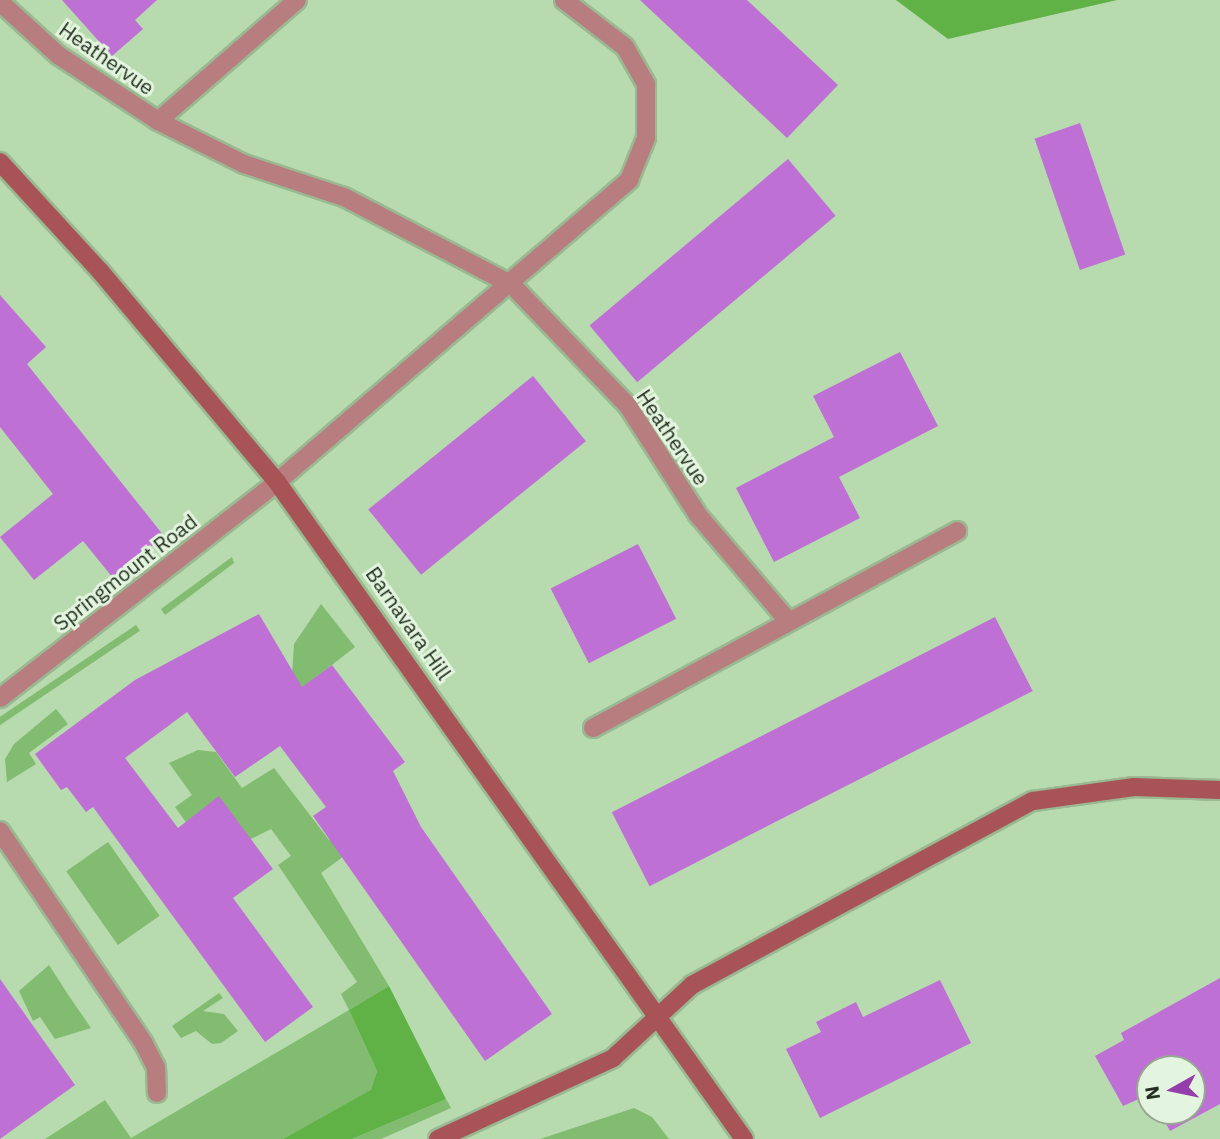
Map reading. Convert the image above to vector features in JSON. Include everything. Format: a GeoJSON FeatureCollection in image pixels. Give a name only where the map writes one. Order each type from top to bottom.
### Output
{"type":"FeatureCollection","features":[{"type":"Feature","properties":{"kind":"street","name":"Heathervue"},"geometry":{"type":"LineString","coordinates":[[158,121],[297,0]]}},
{"type":"Feature","properties":{"kind":"street"},"geometry":{"type":"LineString","coordinates":[[277,482],[512,285],[629,180],[646,138],[646,84],[625,47],[564,0]]}},
{"type":"Feature","properties":{"kind":"street","name":"Heathervue"},"geometry":{"type":"LineString","coordinates":[[0,2],[58,55],[158,121],[244,164],[344,197],[512,285],[628,406],[698,515],[789,622]]}},
{"type":"Feature","properties":{"kind":"street","name":"Barnavara Hill"},"geometry":{"type":"LineString","coordinates":[[0,162],[100,271],[277,482],[660,1016],[744,1139]]}},
{"type":"Feature","properties":{"kind":"street","name":"Springmount Road"},"geometry":{"type":"LineString","coordinates":[[0,698],[277,482]]}},
{"type":"Feature","properties":{"kind":"street"},"geometry":{"type":"LineString","coordinates":[[593,728],[957,531]]}},
{"type":"Feature","properties":{"kind":"street"},"geometry":{"type":"LineString","coordinates":[[438,1139],[613,1058],[692,985],[1033,801],[1134,787],[1220,790]]}},
{"type":"Feature","properties":{"kind":"street"},"geometry":{"type":"LineString","coordinates":[[0,831],[143,1042],[156,1067],[157,1093]]}},
{"type":"Feature","properties":{"kind":"green space"},"geometry":{"type":"Polygon","coordinates":[[[896,0],[1117,0],[948,39],[896,0]]]}},
{"type":"Feature","properties":{"kind":"green space"},"geometry":{"type":"Polygon","coordinates":[[[232,557],[234,563],[165,615],[161,609],[232,557]]]}},
{"type":"Feature","properties":{"kind":"green space"},"geometry":{"type":"Polygon","coordinates":[[[321,604],[355,647],[298,691],[292,675],[294,644],[321,604]]]}},
{"type":"Feature","properties":{"kind":"green space"},"geometry":{"type":"Polygon","coordinates":[[[136,625],[140,631],[0,725],[0,717],[136,625]]]}},
{"type":"Feature","properties":{"kind":"green space"},"geometry":{"type":"Polygon","coordinates":[[[56,709],[68,724],[29,753],[36,764],[7,782],[5,759],[14,744],[56,709]]]}},
{"type":"Feature","properties":{"kind":"green space"},"geometry":{"type":"Polygon","coordinates":[[[198,750],[216,752],[242,788],[274,768],[329,840],[370,808],[383,827],[321,873],[389,986],[349,1010],[341,994],[357,982],[278,865],[291,856],[271,829],[225,852],[195,835],[175,807],[192,795],[169,763],[198,750]]]}},
{"type":"Feature","properties":{"kind":"green space"},"geometry":{"type":"Polygon","coordinates":[[[108,842],[160,916],[118,945],[66,871],[108,842]]]}},
{"type":"Feature","properties":{"kind":"green space"},"geometry":{"type":"Polygon","coordinates":[[[49,965],[91,1028],[55,1039],[40,1017],[33,1021],[19,991],[49,965]]]}},
{"type":"Feature","properties":{"kind":"green space"},"geometry":{"type":"Polygon","coordinates":[[[389,986],[446,1099],[352,1139],[283,1139],[371,1090],[377,1071],[349,1010],[389,986]]]}},
{"type":"Feature","properties":{"kind":"green space"},"geometry":{"type":"Polygon","coordinates":[[[219,993],[223,998],[203,1011],[224,1014],[238,1031],[221,1043],[212,1044],[196,1031],[181,1038],[172,1026],[219,993]]]}},
{"type":"Feature","properties":{"kind":"green space"},"geometry":{"type":"Polygon","coordinates":[[[349,1010],[377,1071],[371,1091],[283,1139],[45,1139],[105,1100],[131,1138],[349,1010]]]}},
{"type":"Feature","properties":{"kind":"green space"},"geometry":{"type":"Polygon","coordinates":[[[446,1099],[451,1108],[381,1139],[352,1139],[446,1099]]]}},
{"type":"Feature","properties":{"kind":"green space"},"geometry":{"type":"Polygon","coordinates":[[[634,1108],[652,1117],[669,1139],[540,1139],[634,1108]]]}},
{"type":"Feature","properties":{"kind":"building"},"geometry":{"type":"Polygon","coordinates":[[[62,0],[157,0],[135,20],[143,29],[112,56],[62,0]]]}},
{"type":"Feature","properties":{"kind":"building"},"geometry":{"type":"Polygon","coordinates":[[[640,0],[747,0],[838,85],[787,138],[640,0]]]}},
{"type":"Feature","properties":{"kind":"building"},"geometry":{"type":"Polygon","coordinates":[[[1080,123],[1125,254],[1080,270],[1035,139],[1080,123]]]}},
{"type":"Feature","properties":{"kind":"building"},"geometry":{"type":"Polygon","coordinates":[[[788,159],[836,216],[637,382],[590,325],[788,159]]]}},
{"type":"Feature","properties":{"kind":"building"},"geometry":{"type":"Polygon","coordinates":[[[0,295],[46,347],[27,364],[164,536],[113,578],[83,541],[34,580],[0,537],[53,494],[0,427],[0,295]]]}},
{"type":"Feature","properties":{"kind":"building"},"geometry":{"type":"Polygon","coordinates":[[[900,352],[938,426],[839,477],[860,518],[774,562],[736,488],[834,437],[813,396],[900,352]]]}},
{"type":"Feature","properties":{"kind":"building"},"geometry":{"type":"Polygon","coordinates":[[[533,376],[586,441],[421,575],[368,509],[533,376]]]}},
{"type":"Feature","properties":{"kind":"building"},"geometry":{"type":"Polygon","coordinates":[[[638,544],[676,619],[589,663],[551,588],[638,544]]]}},
{"type":"Feature","properties":{"kind":"building"},"geometry":{"type":"Polygon","coordinates":[[[259,614],[302,687],[332,665],[405,762],[393,771],[421,827],[552,1014],[485,1061],[313,816],[326,807],[280,746],[235,777],[187,712],[125,758],[178,828],[219,796],[273,869],[233,898],[313,1007],[265,1042],[93,807],[86,812],[67,787],[61,790],[35,754],[135,680],[259,614]]]}},
{"type":"Feature","properties":{"kind":"building"},"geometry":{"type":"Polygon","coordinates":[[[995,617],[1033,691],[650,886],[612,812],[995,617]]]}},
{"type":"Feature","properties":{"kind":"building"},"geometry":{"type":"Polygon","coordinates":[[[1220,978],[1220,1104],[1206,1112],[1206,1055],[1136,1055],[1136,1100],[1123,1106],[1095,1056],[1124,1040],[1121,1033],[1220,978]]]}},
{"type":"Feature","properties":{"kind":"building"},"geometry":{"type":"Polygon","coordinates":[[[0,979],[75,1085],[0,1139],[0,979]]]}},
{"type":"Feature","properties":{"kind":"building"},"geometry":{"type":"Polygon","coordinates":[[[940,980],[971,1043],[820,1118],[786,1049],[821,1032],[816,1022],[856,1002],[863,1017],[940,980]]]}},
{"type":"Feature","properties":{"kind":"building"},"geometry":{"type":"Polygon","coordinates":[[[1167,1125],[1181,1125],[1170,1131],[1167,1125]]]}}]}
